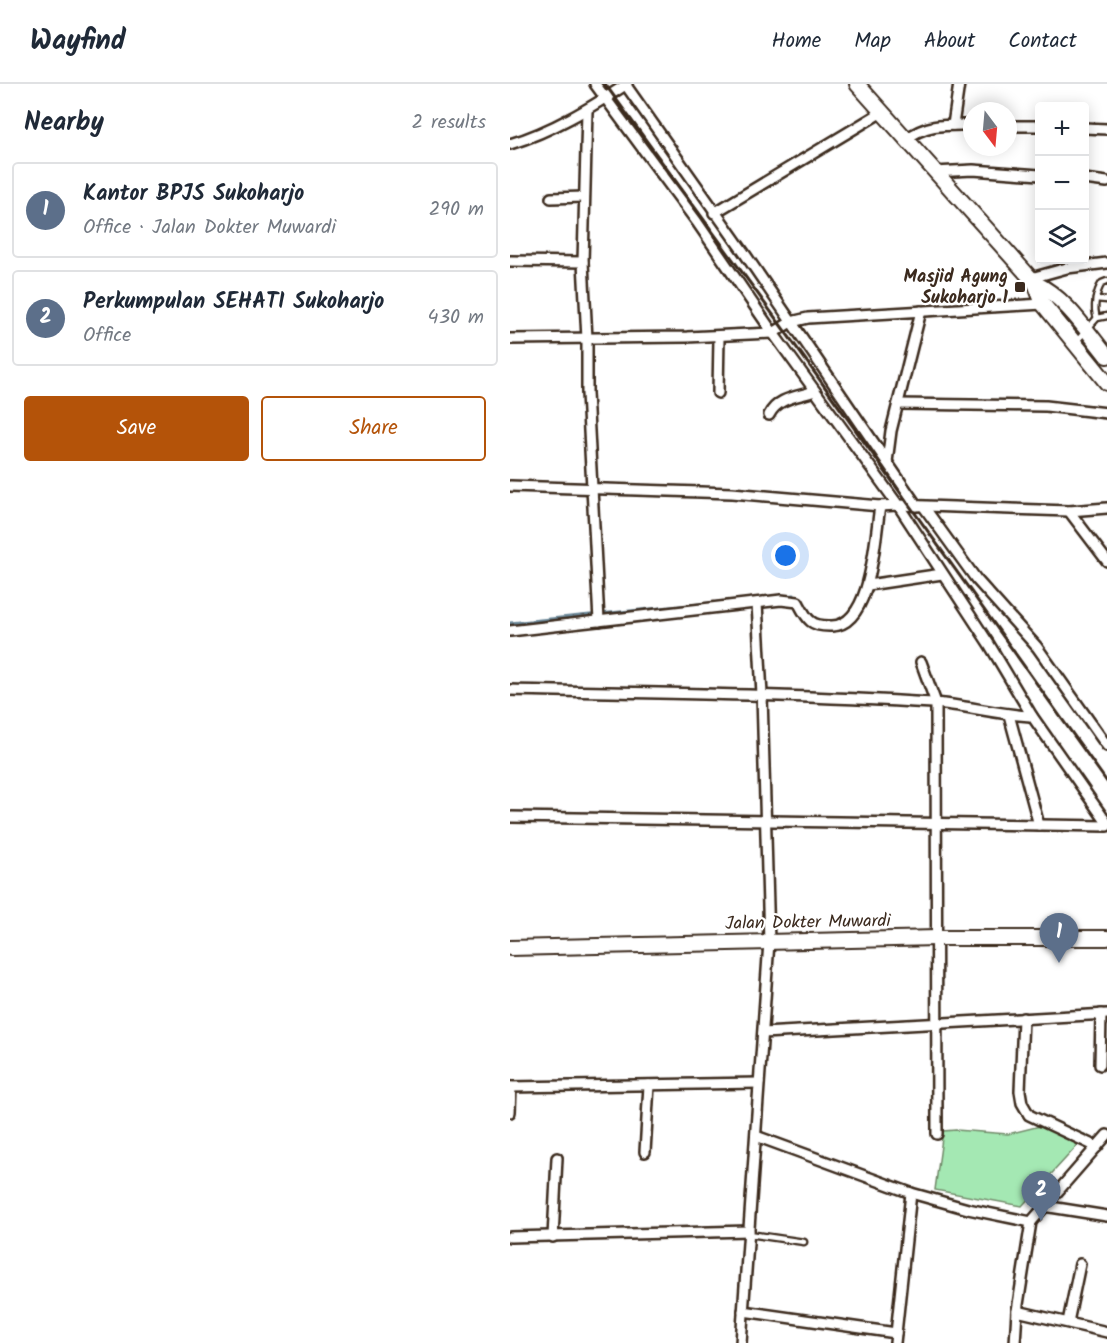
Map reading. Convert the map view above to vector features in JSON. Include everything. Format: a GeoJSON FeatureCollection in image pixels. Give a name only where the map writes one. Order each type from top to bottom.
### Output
{"type":"FeatureCollection","features":[{"type":"Feature","properties":{"kind":"main road"},"geometry":{"type":"LineString","coordinates":[[857,84],[1033,281],[1043,304],[1107,383]]}},
{"type":"Feature","properties":{"kind":"main road"},"geometry":{"type":"LineString","coordinates":[[1033,281],[1050,290],[1107,356]]}},
{"type":"Feature","properties":{"kind":"main road","name":"Jalan Dokter Muwardi"},"geometry":{"type":"LineString","coordinates":[[510,948],[937,938],[1107,938]]}},
{"type":"Feature","properties":{"kind":"street"},"geometry":{"type":"LineString","coordinates":[[595,84],[697,222],[772,333],[898,505],[989,644],[1032,716],[1107,824]]}},
{"type":"Feature","properties":{"kind":"street"},"geometry":{"type":"LineString","coordinates":[[510,144],[538,135],[587,110],[626,84],[887,462],[976,579],[1037,647],[1107,746]]}},
{"type":"Feature","properties":{"kind":"street"},"geometry":{"type":"LineString","coordinates":[[953,125],[959,84]]}},
{"type":"Feature","properties":{"kind":"street"},"geometry":{"type":"LineString","coordinates":[[587,110],[583,262],[587,393],[599,616]]}},
{"type":"Feature","properties":{"kind":"street"},"geometry":{"type":"LineString","coordinates":[[714,213],[882,112]]}},
{"type":"Feature","properties":{"kind":"street"},"geometry":{"type":"LineString","coordinates":[[905,140],[924,128],[963,125]]}},
{"type":"Feature","properties":{"kind":"street"},"geometry":{"type":"LineString","coordinates":[[1017,126],[1035,126]]}},
{"type":"Feature","properties":{"kind":"street"},"geometry":{"type":"LineString","coordinates":[[1089,128],[1107,129]]}},
{"type":"Feature","properties":{"kind":"street"},"geometry":{"type":"LineString","coordinates":[[934,172],[974,170],[1035,175]]}},
{"type":"Feature","properties":{"kind":"street"},"geometry":{"type":"LineString","coordinates":[[1089,180],[1107,182]]}},
{"type":"Feature","properties":{"kind":"street"},"geometry":{"type":"LineString","coordinates":[[551,198],[584,197]]}},
{"type":"Feature","properties":{"kind":"street"},"geometry":{"type":"LineString","coordinates":[[510,261],[583,262]]}},
{"type":"Feature","properties":{"kind":"street"},"geometry":{"type":"LineString","coordinates":[[1033,281],[1066,268],[1107,263]]}},
{"type":"Feature","properties":{"kind":"street"},"geometry":{"type":"LineString","coordinates":[[510,339],[719,337],[772,333],[791,322],[808,318],[1043,304]]}},
{"type":"Feature","properties":{"kind":"street"},"geometry":{"type":"LineString","coordinates":[[887,462],[891,431],[921,311]]}},
{"type":"Feature","properties":{"kind":"street"},"geometry":{"type":"LineString","coordinates":[[718,393],[719,337]]}},
{"type":"Feature","properties":{"kind":"street"},"geometry":{"type":"LineString","coordinates":[[769,415],[778,402],[815,391]]}},
{"type":"Feature","properties":{"kind":"street"},"geometry":{"type":"LineString","coordinates":[[898,404],[1046,406],[1107,413]]}},
{"type":"Feature","properties":{"kind":"street"},"geometry":{"type":"LineString","coordinates":[[510,486],[732,493],[880,506],[1070,511],[1107,508]]}},
{"type":"Feature","properties":{"kind":"street"},"geometry":{"type":"LineString","coordinates":[[510,631],[599,616],[795,600],[806,619],[812,623],[836,626],[850,620],[861,605],[868,585],[880,506]]}},
{"type":"Feature","properties":{"kind":"street"},"geometry":{"type":"LineString","coordinates":[[1070,511],[1107,561]]}},
{"type":"Feature","properties":{"kind":"street"},"geometry":{"type":"LineString","coordinates":[[868,585],[942,574]]}},
{"type":"Feature","properties":{"kind":"street"},"geometry":{"type":"LineString","coordinates":[[741,1343],[769,942],[757,603]]}},
{"type":"Feature","properties":{"kind":"street"},"geometry":{"type":"LineString","coordinates":[[921,662],[936,703],[937,1134]]}},
{"type":"Feature","properties":{"kind":"street"},"geometry":{"type":"LineString","coordinates":[[510,690],[762,695],[936,703],[1008,715],[1032,716]]}},
{"type":"Feature","properties":{"kind":"street"},"geometry":{"type":"LineString","coordinates":[[1008,715],[1039,825]]}},
{"type":"Feature","properties":{"kind":"street"},"geometry":{"type":"LineString","coordinates":[[510,817],[937,824],[1107,824]]}},
{"type":"Feature","properties":{"kind":"street"},"geometry":{"type":"LineString","coordinates":[[763,1033],[1104,1014],[1100,1065]]}},
{"type":"Feature","properties":{"kind":"street"},"geometry":{"type":"LineString","coordinates":[[1023,1018],[1020,1091],[1022,1103],[1029,1115],[1097,1147]]}},
{"type":"Feature","properties":{"kind":"street"},"geometry":{"type":"LineString","coordinates":[[510,1112],[511,1087],[759,1083]]}},
{"type":"Feature","properties":{"kind":"street"},"geometry":{"type":"LineString","coordinates":[[645,1152],[649,1085]]}},
{"type":"Feature","properties":{"kind":"street"},"geometry":{"type":"LineString","coordinates":[[1015,1343],[1017,1311],[1030,1222],[1107,1135]]}},
{"type":"Feature","properties":{"kind":"street"},"geometry":{"type":"LineString","coordinates":[[756,1136],[911,1194],[1030,1222]]}},
{"type":"Feature","properties":{"kind":"street"},"geometry":{"type":"LineString","coordinates":[[553,1237],[557,1158]]}},
{"type":"Feature","properties":{"kind":"street"},"geometry":{"type":"LineString","coordinates":[[743,1311],[895,1338],[911,1194]]}},
{"type":"Feature","properties":{"kind":"street"},"geometry":{"type":"LineString","coordinates":[[1044,1206],[1107,1216]]}},
{"type":"Feature","properties":{"kind":"street"},"geometry":{"type":"LineString","coordinates":[[510,1238],[749,1232]]}},
{"type":"Feature","properties":{"kind":"street"},"geometry":{"type":"LineString","coordinates":[[1068,1322],[1080,1264]]}},
{"type":"Feature","properties":{"kind":"street"},"geometry":{"type":"LineString","coordinates":[[1017,1311],[1107,1332]]}},
{"type":"Feature","properties":{"kind":"lane"},"geometry":{"type":"LineString","coordinates":[[1097,318],[1095,313],[1098,289],[1102,283],[1107,281]]}},
{"type":"Feature","properties":{"kind":"lane"},"geometry":{"type":"LineString","coordinates":[[1096,299],[1107,300]]}},
{"type":"Feature","properties":{"kind":"lane"},"geometry":{"type":"LineString","coordinates":[[1075,343],[1097,318],[1107,316]]}},
{"type":"Feature","properties":{"kind":"lane"},"geometry":{"type":"LineString","coordinates":[[749,1232],[804,1242]]}},
{"type":"Feature","properties":{"kind":"green space"},"geometry":{"type":"Polygon","coordinates":[[[1052,1123],[1087,1135],[1022,1206],[935,1190],[943,1131],[1008,1134],[1052,1123]]]}},
{"type":"Feature","properties":{"kind":"waterway"},"geometry":{"type":"LineString","coordinates":[[783,596],[794,595]]}},
{"type":"Feature","properties":{"kind":"waterway"},"geometry":{"type":"LineString","coordinates":[[510,623],[750,599]]}},
{"type":"Feature","properties":{"kind":"railway"},"geometry":{"type":"LineString","coordinates":[[605,84],[782,327],[1107,782]]}},
{"type":"Feature","properties":{"kind":"place","name":"Masjid Agung Sukoharjo 1"},"geometry":{"type":"Point","coordinates":[1020,287]}},
{"type":"Feature","properties":{"kind":"place","name":"Kantor BPJS Sukoharjo"},"geometry":{"type":"Point","coordinates":[1059,963]}},
{"type":"Feature","properties":{"kind":"place","name":"Perkumpulan SEHATI Sukoharjo"},"geometry":{"type":"Point","coordinates":[1041,1221]}}]}
